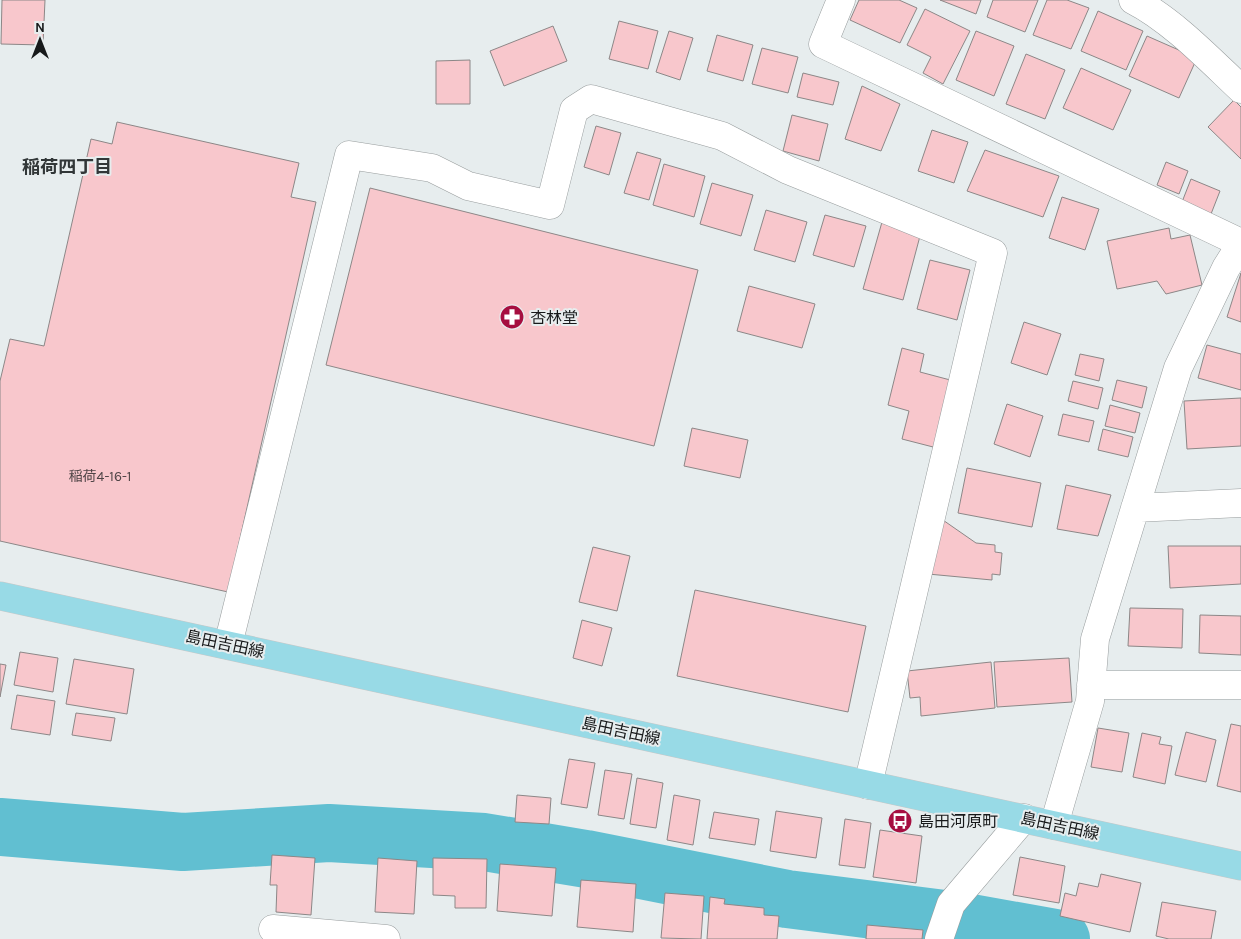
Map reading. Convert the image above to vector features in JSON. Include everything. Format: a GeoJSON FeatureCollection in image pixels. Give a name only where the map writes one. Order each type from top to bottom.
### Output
{"type":"FeatureCollection","features":[{"type":"Feature","properties":{"kind":"main road","name":"島田吉田線"},"geometry":{"type":"LineString","coordinates":[[0,596],[1241,866]]}},
{"type":"Feature","properties":{"kind":"street"},"geometry":{"type":"LineString","coordinates":[[841,0],[823,44],[1241,243],[1226,268],[1178,368],[1095,639],[1090,701],[1054,825]]}},
{"type":"Feature","properties":{"kind":"street"},"geometry":{"type":"LineString","coordinates":[[1133,0],[1146,6],[1201,51],[1241,89]]}},
{"type":"Feature","properties":{"kind":"street"},"geometry":{"type":"LineString","coordinates":[[228,645],[349,155],[432,168],[468,186],[550,204],[574,110],[591,99],[722,136],[788,170],[993,253],[868,785]]}},
{"type":"Feature","properties":{"kind":"street"},"geometry":{"type":"LineString","coordinates":[[1136,508],[1241,503]]}},
{"type":"Feature","properties":{"kind":"street"},"geometry":{"type":"LineString","coordinates":[[1091,685],[1241,685]]}},
{"type":"Feature","properties":{"kind":"street"},"geometry":{"type":"LineString","coordinates":[[939,939],[951,904],[1024,818]]}},
{"type":"Feature","properties":{"kind":"street"},"geometry":{"type":"LineString","coordinates":[[272,929],[386,939]]}},
{"type":"Feature","properties":{"kind":"building"},"geometry":{"type":"Polygon","coordinates":[[[2,0],[45,0],[43,45],[1,44],[2,0]]]}},
{"type":"Feature","properties":{"kind":"building"},"geometry":{"type":"Polygon","coordinates":[[[859,0],[899,0],[917,8],[900,43],[850,20],[859,0]]]}},
{"type":"Feature","properties":{"kind":"building"},"geometry":{"type":"Polygon","coordinates":[[[940,0],[981,0],[976,14],[940,0]]]}},
{"type":"Feature","properties":{"kind":"building"},"geometry":{"type":"Polygon","coordinates":[[[993,0],[1038,0],[1025,32],[987,17],[993,0]]]}},
{"type":"Feature","properties":{"kind":"building"},"geometry":{"type":"Polygon","coordinates":[[[1047,0],[1067,0],[1089,8],[1071,49],[1033,35],[1047,0]]]}},
{"type":"Feature","properties":{"kind":"building"},"geometry":{"type":"Polygon","coordinates":[[[925,9],[970,31],[943,84],[923,73],[931,57],[907,45],[925,9]]]}},
{"type":"Feature","properties":{"kind":"building"},"geometry":{"type":"Polygon","coordinates":[[[1098,11],[1143,31],[1126,70],[1081,51],[1098,11]]]}},
{"type":"Feature","properties":{"kind":"building"},"geometry":{"type":"Polygon","coordinates":[[[619,21],[658,31],[648,69],[609,59],[619,21]]]}},
{"type":"Feature","properties":{"kind":"building"},"geometry":{"type":"Polygon","coordinates":[[[553,26],[567,61],[504,86],[490,51],[553,26]]]}},
{"type":"Feature","properties":{"kind":"building"},"geometry":{"type":"Polygon","coordinates":[[[669,31],[693,38],[680,80],[656,72],[669,31]]]}},
{"type":"Feature","properties":{"kind":"building"},"geometry":{"type":"Polygon","coordinates":[[[976,31],[1014,46],[994,96],[956,80],[976,31]]]}},
{"type":"Feature","properties":{"kind":"building"},"geometry":{"type":"Polygon","coordinates":[[[717,35],[753,45],[743,81],[707,71],[717,35]]]}},
{"type":"Feature","properties":{"kind":"building"},"geometry":{"type":"Polygon","coordinates":[[[1147,36],[1197,58],[1179,98],[1129,76],[1147,36]]]}},
{"type":"Feature","properties":{"kind":"building"},"geometry":{"type":"Polygon","coordinates":[[[762,48],[798,57],[788,93],[752,84],[762,48]]]}},
{"type":"Feature","properties":{"kind":"building"},"geometry":{"type":"Polygon","coordinates":[[[1026,54],[1065,70],[1045,119],[1006,104],[1026,54]]]}},
{"type":"Feature","properties":{"kind":"building"},"geometry":{"type":"Polygon","coordinates":[[[470,60],[470,104],[436,104],[436,61],[470,60]]]}},
{"type":"Feature","properties":{"kind":"building"},"geometry":{"type":"Polygon","coordinates":[[[1081,68],[1131,90],[1113,130],[1063,108],[1081,68]]]}},
{"type":"Feature","properties":{"kind":"building"},"geometry":{"type":"Polygon","coordinates":[[[803,73],[839,82],[833,105],[797,97],[803,73]]]}},
{"type":"Feature","properties":{"kind":"building"},"geometry":{"type":"Polygon","coordinates":[[[862,86],[900,104],[881,151],[845,139],[862,86]]]}},
{"type":"Feature","properties":{"kind":"building"},"geometry":{"type":"Polygon","coordinates":[[[1234,100],[1241,107],[1241,159],[1208,127],[1234,100]]]}},
{"type":"Feature","properties":{"kind":"building"},"geometry":{"type":"Polygon","coordinates":[[[792,115],[828,124],[819,161],[783,151],[792,115]]]}},
{"type":"Feature","properties":{"kind":"building"},"geometry":{"type":"Polygon","coordinates":[[[117,122],[299,163],[291,197],[316,202],[228,592],[0,541],[0,381],[10,339],[44,346],[91,139],[112,144],[117,122]]]}},
{"type":"Feature","properties":{"kind":"building"},"geometry":{"type":"Polygon","coordinates":[[[596,126],[621,133],[609,175],[584,167],[596,126]]]}},
{"type":"Feature","properties":{"kind":"building"},"geometry":{"type":"Polygon","coordinates":[[[932,130],[968,142],[954,183],[918,171],[932,130]]]}},
{"type":"Feature","properties":{"kind":"building"},"geometry":{"type":"Polygon","coordinates":[[[985,150],[1059,176],[1043,217],[967,191],[985,150]]]}},
{"type":"Feature","properties":{"kind":"building"},"geometry":{"type":"Polygon","coordinates":[[[637,152],[661,159],[649,200],[624,193],[637,152]]]}},
{"type":"Feature","properties":{"kind":"building"},"geometry":{"type":"Polygon","coordinates":[[[1166,162],[1188,171],[1179,194],[1157,185],[1166,162]]]}},
{"type":"Feature","properties":{"kind":"building"},"geometry":{"type":"Polygon","coordinates":[[[664,164],[705,176],[694,217],[653,205],[664,164]]]}},
{"type":"Feature","properties":{"kind":"building"},"geometry":{"type":"Polygon","coordinates":[[[1191,179],[1220,191],[1211,214],[1182,202],[1191,179]]]}},
{"type":"Feature","properties":{"kind":"building"},"geometry":{"type":"Polygon","coordinates":[[[712,183],[753,195],[741,236],[700,224],[712,183]]]}},
{"type":"Feature","properties":{"kind":"building","name":"杏林堂"},"geometry":{"type":"Polygon","coordinates":[[[370,188],[698,270],[654,446],[326,365],[370,188]]]}},
{"type":"Feature","properties":{"kind":"building"},"geometry":{"type":"Polygon","coordinates":[[[1062,197],[1099,209],[1085,250],[1049,238],[1062,197]]]}},
{"type":"Feature","properties":{"kind":"building"},"geometry":{"type":"Polygon","coordinates":[[[766,210],[807,222],[795,262],[754,250],[766,210]]]}},
{"type":"Feature","properties":{"kind":"building"},"geometry":{"type":"Polygon","coordinates":[[[825,215],[866,226],[854,267],[813,255],[825,215]]]}},
{"type":"Feature","properties":{"kind":"building"},"geometry":{"type":"Polygon","coordinates":[[[882,222],[920,236],[903,300],[863,289],[882,222]]]}},
{"type":"Feature","properties":{"kind":"building"},"geometry":{"type":"Polygon","coordinates":[[[1169,228],[1171,239],[1190,235],[1202,285],[1166,294],[1157,281],[1117,289],[1107,241],[1169,228]]]}},
{"type":"Feature","properties":{"kind":"building"},"geometry":{"type":"Polygon","coordinates":[[[930,260],[970,270],[957,320],[917,309],[930,260]]]}},
{"type":"Feature","properties":{"kind":"building"},"geometry":{"type":"Polygon","coordinates":[[[1241,273],[1241,322],[1227,317],[1241,273]]]}},
{"type":"Feature","properties":{"kind":"building"},"geometry":{"type":"Polygon","coordinates":[[[749,286],[815,304],[802,348],[737,331],[749,286]]]}},
{"type":"Feature","properties":{"kind":"building"},"geometry":{"type":"Polygon","coordinates":[[[1024,322],[1061,334],[1047,375],[1011,363],[1024,322]]]}},
{"type":"Feature","properties":{"kind":"building"},"geometry":{"type":"Polygon","coordinates":[[[1207,345],[1241,354],[1241,390],[1198,378],[1207,345]]]}},
{"type":"Feature","properties":{"kind":"building"},"geometry":{"type":"Polygon","coordinates":[[[902,348],[924,354],[920,372],[954,381],[937,448],[902,439],[909,411],[888,405],[902,348]]]}},
{"type":"Feature","properties":{"kind":"building"},"geometry":{"type":"Polygon","coordinates":[[[1080,354],[1104,359],[1099,381],[1075,375],[1080,354]]]}},
{"type":"Feature","properties":{"kind":"building"},"geometry":{"type":"Polygon","coordinates":[[[1117,380],[1147,387],[1142,408],[1112,400],[1117,380]]]}},
{"type":"Feature","properties":{"kind":"building"},"geometry":{"type":"Polygon","coordinates":[[[1073,381],[1103,388],[1098,409],[1068,401],[1073,381]]]}},
{"type":"Feature","properties":{"kind":"building"},"geometry":{"type":"Polygon","coordinates":[[[1241,398],[1241,446],[1187,449],[1184,401],[1241,398]]]}},
{"type":"Feature","properties":{"kind":"building"},"geometry":{"type":"Polygon","coordinates":[[[1007,404],[1043,416],[1030,457],[994,444],[1007,404]]]}},
{"type":"Feature","properties":{"kind":"building"},"geometry":{"type":"Polygon","coordinates":[[[1110,405],[1140,413],[1135,433],[1105,426],[1110,405]]]}},
{"type":"Feature","properties":{"kind":"building"},"geometry":{"type":"Polygon","coordinates":[[[1063,414],[1094,421],[1089,442],[1058,435],[1063,414]]]}},
{"type":"Feature","properties":{"kind":"building"},"geometry":{"type":"Polygon","coordinates":[[[692,428],[748,440],[740,478],[684,466],[692,428]]]}},
{"type":"Feature","properties":{"kind":"building"},"geometry":{"type":"Polygon","coordinates":[[[1103,429],[1133,437],[1128,457],[1098,450],[1103,429]]]}},
{"type":"Feature","properties":{"kind":"building"},"geometry":{"type":"Polygon","coordinates":[[[967,468],[1041,483],[1032,527],[958,513],[967,468]]]}},
{"type":"Feature","properties":{"kind":"building"},"geometry":{"type":"Polygon","coordinates":[[[1066,485],[1111,495],[1098,536],[1057,529],[1066,485]]]}},
{"type":"Feature","properties":{"kind":"building"},"geometry":{"type":"Polygon","coordinates":[[[940,518],[976,543],[995,545],[995,552],[1002,553],[1000,575],[992,574],[992,580],[928,574],[940,518]]]}},
{"type":"Feature","properties":{"kind":"building"},"geometry":{"type":"Polygon","coordinates":[[[1168,546],[1241,546],[1241,584],[1170,588],[1168,546]]]}},
{"type":"Feature","properties":{"kind":"building"},"geometry":{"type":"Polygon","coordinates":[[[593,547],[630,556],[617,611],[579,602],[593,547]]]}},
{"type":"Feature","properties":{"kind":"building"},"geometry":{"type":"Polygon","coordinates":[[[695,590],[866,626],[848,712],[677,676],[695,590]]]}},
{"type":"Feature","properties":{"kind":"building"},"geometry":{"type":"Polygon","coordinates":[[[1130,608],[1183,609],[1182,648],[1128,646],[1130,608]]]}},
{"type":"Feature","properties":{"kind":"building"},"geometry":{"type":"Polygon","coordinates":[[[1200,615],[1241,616],[1241,655],[1199,653],[1200,615]]]}},
{"type":"Feature","properties":{"kind":"building"},"geometry":{"type":"Polygon","coordinates":[[[582,620],[612,628],[602,666],[573,658],[582,620]]]}},
{"type":"Feature","properties":{"kind":"building"},"geometry":{"type":"Polygon","coordinates":[[[20,652],[58,658],[53,692],[14,685],[20,652]]]}},
{"type":"Feature","properties":{"kind":"building"},"geometry":{"type":"Polygon","coordinates":[[[1069,658],[1072,702],[997,707],[994,662],[1069,658]]]}},
{"type":"Feature","properties":{"kind":"building"},"geometry":{"type":"Polygon","coordinates":[[[74,659],[134,669],[127,714],[66,704],[74,659]]]}},
{"type":"Feature","properties":{"kind":"building"},"geometry":{"type":"Polygon","coordinates":[[[991,662],[995,708],[921,716],[920,697],[910,698],[907,671],[991,662]]]}},
{"type":"Feature","properties":{"kind":"building"},"geometry":{"type":"Polygon","coordinates":[[[0,664],[6,665],[0,697],[0,664]]]}},
{"type":"Feature","properties":{"kind":"building"},"geometry":{"type":"Polygon","coordinates":[[[17,695],[55,701],[50,735],[11,729],[17,695]]]}},
{"type":"Feature","properties":{"kind":"building"},"geometry":{"type":"Polygon","coordinates":[[[76,713],[115,718],[111,741],[72,735],[76,713]]]}},
{"type":"Feature","properties":{"kind":"building"},"geometry":{"type":"Polygon","coordinates":[[[1231,724],[1241,726],[1241,792],[1217,786],[1231,724]]]}},
{"type":"Feature","properties":{"kind":"building"},"geometry":{"type":"Polygon","coordinates":[[[1098,728],[1129,733],[1122,772],[1091,767],[1098,728]]]}},
{"type":"Feature","properties":{"kind":"building"},"geometry":{"type":"Polygon","coordinates":[[[1186,732],[1216,740],[1206,782],[1175,775],[1186,732]]]}},
{"type":"Feature","properties":{"kind":"building"},"geometry":{"type":"Polygon","coordinates":[[[1142,733],[1161,737],[1159,744],[1172,746],[1165,784],[1133,777],[1142,733]]]}},
{"type":"Feature","properties":{"kind":"building"},"geometry":{"type":"Polygon","coordinates":[[[569,759],[595,763],[587,808],[561,804],[569,759]]]}},
{"type":"Feature","properties":{"kind":"building"},"geometry":{"type":"Polygon","coordinates":[[[605,770],[632,774],[624,819],[598,815],[605,770]]]}},
{"type":"Feature","properties":{"kind":"building"},"geometry":{"type":"Polygon","coordinates":[[[637,778],[663,783],[656,828],[630,824],[637,778]]]}},
{"type":"Feature","properties":{"kind":"building"},"geometry":{"type":"Polygon","coordinates":[[[517,795],[551,798],[549,824],[515,822],[517,795]]]}},
{"type":"Feature","properties":{"kind":"building"},"geometry":{"type":"Polygon","coordinates":[[[674,795],[700,800],[693,845],[667,840],[674,795]]]}},
{"type":"Feature","properties":{"kind":"building"},"geometry":{"type":"Polygon","coordinates":[[[776,811],[822,818],[816,858],[770,851],[776,811]]]}},
{"type":"Feature","properties":{"kind":"building"},"geometry":{"type":"Polygon","coordinates":[[[714,812],[759,819],[755,845],[709,838],[714,812]]]}},
{"type":"Feature","properties":{"kind":"building"},"geometry":{"type":"Polygon","coordinates":[[[845,819],[871,823],[865,868],[839,865],[845,819]]]}},
{"type":"Feature","properties":{"kind":"building"},"geometry":{"type":"Polygon","coordinates":[[[880,830],[922,836],[916,883],[873,877],[880,830]]]}},
{"type":"Feature","properties":{"kind":"building"},"geometry":{"type":"Polygon","coordinates":[[[272,855],[315,858],[311,915],[276,912],[277,885],[270,885],[272,855]]]}},
{"type":"Feature","properties":{"kind":"building"},"geometry":{"type":"Polygon","coordinates":[[[1020,857],[1065,866],[1059,903],[1013,895],[1020,857]]]}},
{"type":"Feature","properties":{"kind":"building"},"geometry":{"type":"Polygon","coordinates":[[[378,858],[417,861],[414,914],[375,912],[378,858]]]}},
{"type":"Feature","properties":{"kind":"building"},"geometry":{"type":"Polygon","coordinates":[[[433,858],[487,859],[486,908],[455,908],[455,896],[433,895],[433,858]]]}},
{"type":"Feature","properties":{"kind":"building"},"geometry":{"type":"Polygon","coordinates":[[[500,864],[556,868],[552,916],[497,911],[500,864]]]}},
{"type":"Feature","properties":{"kind":"building"},"geometry":{"type":"Polygon","coordinates":[[[1101,874],[1141,883],[1130,932],[1060,916],[1065,893],[1076,896],[1079,883],[1098,887],[1101,874]]]}},
{"type":"Feature","properties":{"kind":"building"},"geometry":{"type":"Polygon","coordinates":[[[581,880],[636,884],[633,932],[577,927],[581,880]]]}},
{"type":"Feature","properties":{"kind":"building"},"geometry":{"type":"Polygon","coordinates":[[[665,893],[704,896],[701,939],[661,938],[665,893]]]}},
{"type":"Feature","properties":{"kind":"building"},"geometry":{"type":"Polygon","coordinates":[[[710,897],[725,899],[724,904],[764,908],[764,915],[779,916],[777,939],[707,939],[710,897]]]}},
{"type":"Feature","properties":{"kind":"building"},"geometry":{"type":"Polygon","coordinates":[[[1162,902],[1216,911],[1211,939],[1169,939],[1156,936],[1162,902]]]}},
{"type":"Feature","properties":{"kind":"building"},"geometry":{"type":"Polygon","coordinates":[[[867,925],[923,930],[922,939],[866,939],[867,925]]]}},
{"type":"Feature","properties":{"kind":"waterway"},"geometry":{"type":"LineString","coordinates":[[0,827],[183,842],[329,833],[484,842],[586,859],[787,899],[960,921],[1061,939]]}},
{"type":"Feature","properties":{"kind":"place","name":"杏林堂"},"geometry":{"type":"Point","coordinates":[512,317]}},
{"type":"Feature","properties":{"kind":"place","name":"島田河原町"},"geometry":{"type":"Point","coordinates":[900,821]}},
{"type":"Feature","properties":{"kind":"district","name":"稲荷四丁目"},"geometry":{"type":"Point","coordinates":[67,167]}}]}
